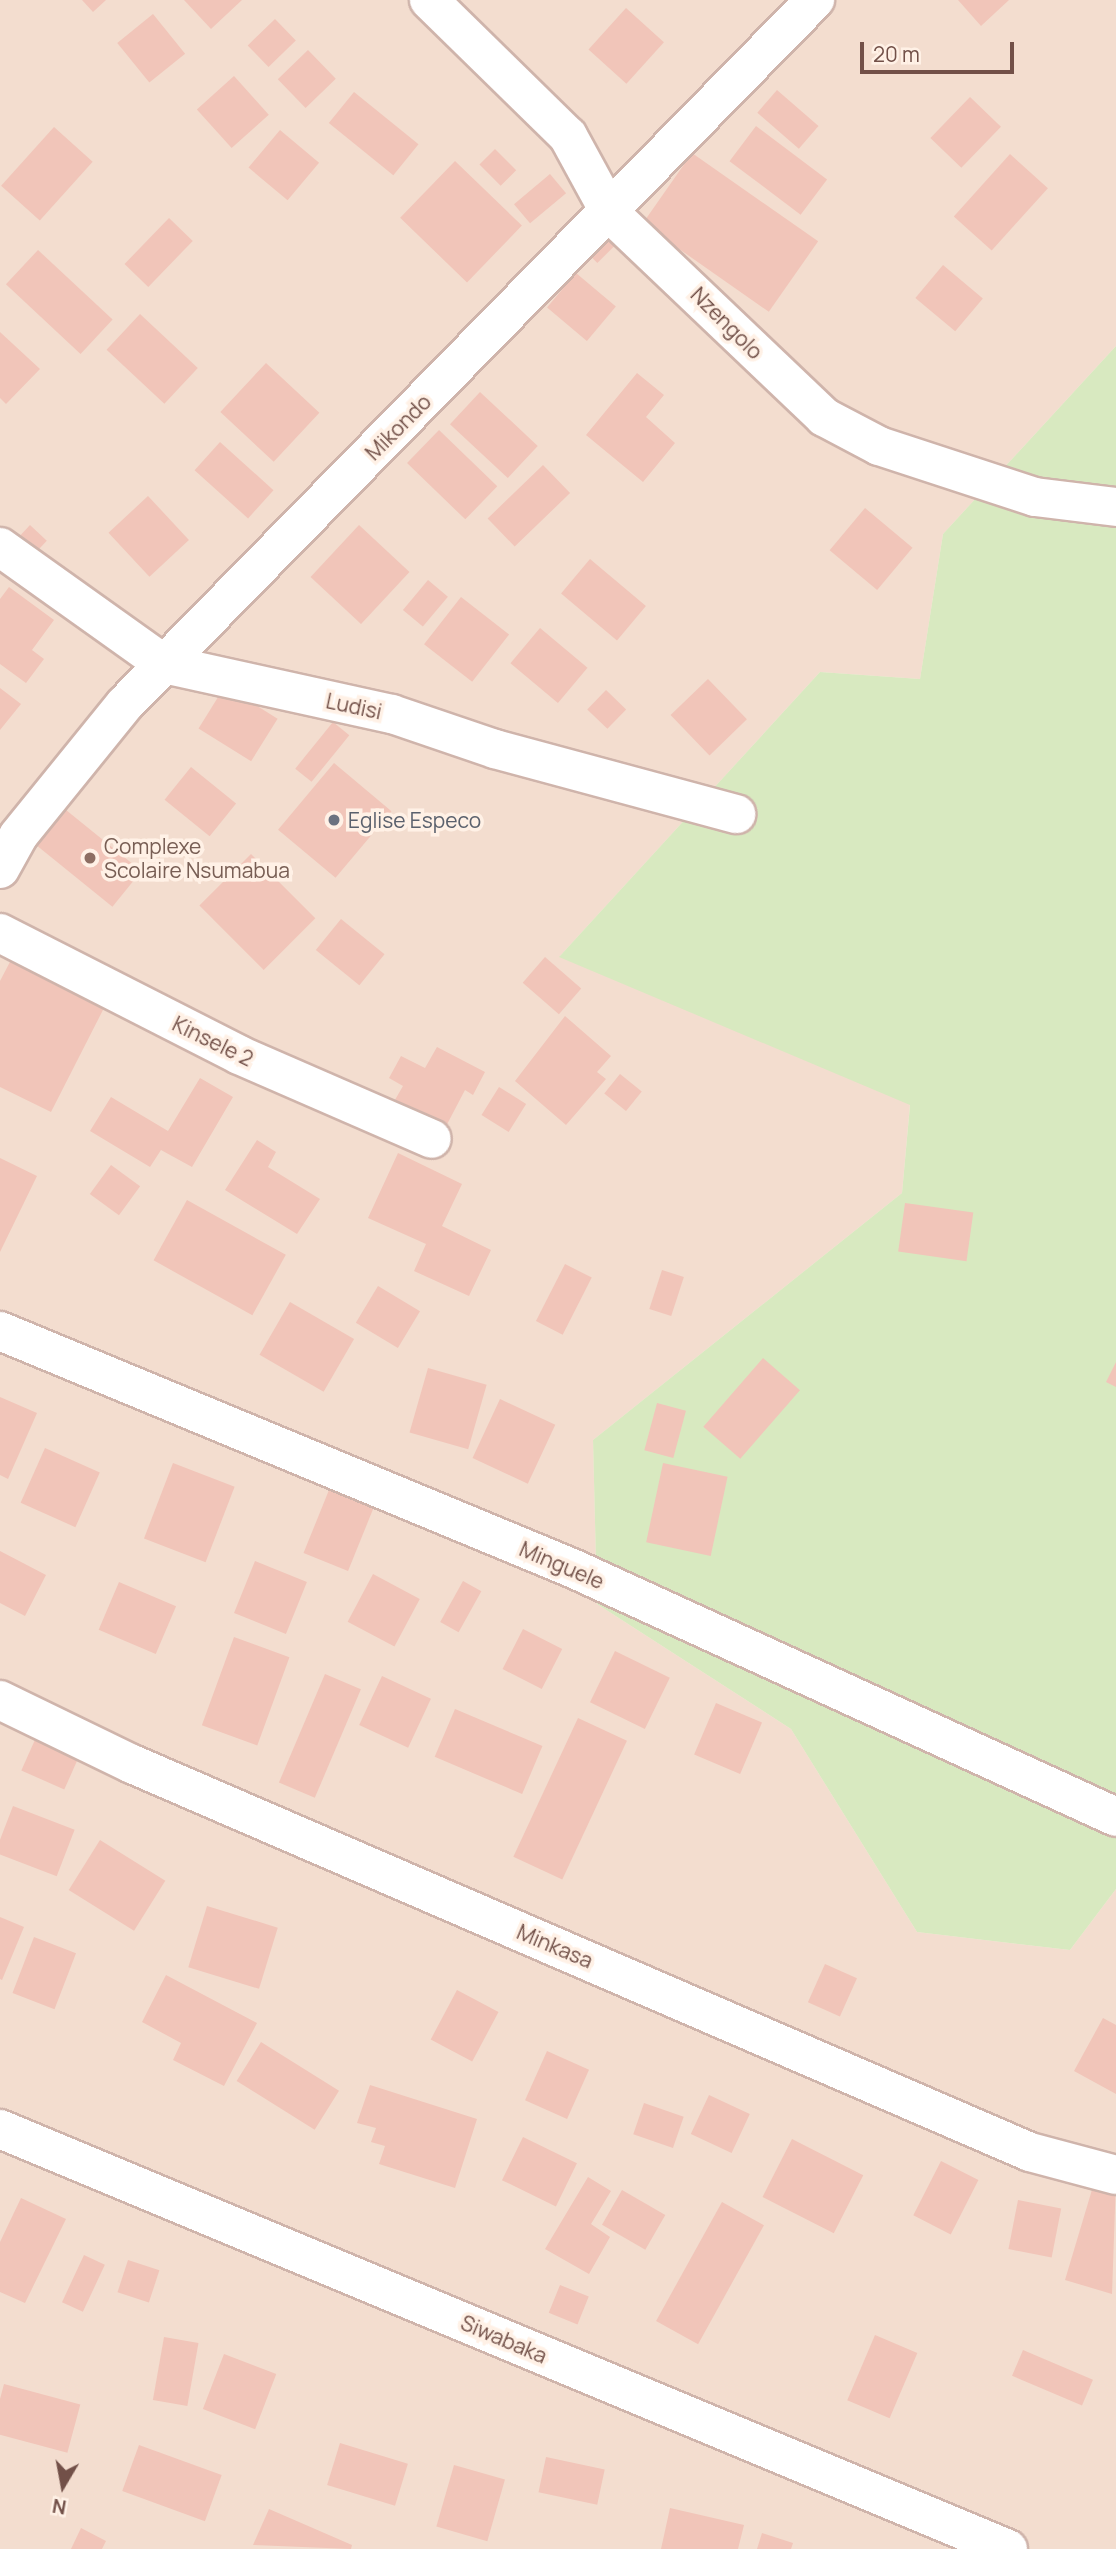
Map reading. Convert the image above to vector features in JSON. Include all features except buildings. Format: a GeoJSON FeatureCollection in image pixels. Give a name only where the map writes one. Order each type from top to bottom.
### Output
{"type":"FeatureCollection","features":[{"type":"Feature","properties":{"kind":"street","name":"Nzengolo"},"geometry":{"type":"LineString","coordinates":[[429,0],[568,136],[610,214],[824,417],[879,446],[1035,497],[1116,508]]}},
{"type":"Feature","properties":{"kind":"street","name":"Mikondo"},"geometry":{"type":"LineString","coordinates":[[0,869],[18,836],[164,664],[610,214],[815,0]]}},
{"type":"Feature","properties":{"kind":"street","name":"Ludisi"},"geometry":{"type":"LineString","coordinates":[[0,547],[164,664],[392,714],[495,749],[736,814]]}},
{"type":"Feature","properties":{"kind":"street","name":"Kinsele 2"},"geometry":{"type":"LineString","coordinates":[[0,933],[239,1055],[432,1139]]}},
{"type":"Feature","properties":{"kind":"street","name":"Minguele"},"geometry":{"type":"LineString","coordinates":[[0,1331],[572,1568],[1116,1817]]}},
{"type":"Feature","properties":{"kind":"street","name":"Minkasa"},"geometry":{"type":"LineString","coordinates":[[0,1700],[132,1764],[1030,2152],[1116,2175]]}},
{"type":"Feature","properties":{"kind":"street","name":"Siwabaka"},"geometry":{"type":"LineString","coordinates":[[0,2129],[1008,2549]]}},
{"type":"Feature","properties":{"kind":"shaded area"},"geometry":{"type":"Polygon","coordinates":[[[0,0],[1116,0],[1116,346],[943,534],[920,679],[820,672],[560,956],[910,1104],[902,1193],[593,1440],[597,1604],[791,1729],[917,1932],[1070,1950],[1116,1889],[1116,2549],[0,2549],[0,0]]]}},
{"type":"Feature","properties":{"kind":"green space"},"geometry":{"type":"Polygon","coordinates":[[[1116,346],[1116,1889],[1070,1950],[917,1932],[791,1729],[597,1604],[593,1440],[902,1193],[910,1105],[559,957],[820,672],[920,679],[943,534],[1116,346]]]}},
{"type":"Feature","properties":{"kind":"place","name":"Eglise Especo"},"geometry":{"type":"Point","coordinates":[334,820]}},
{"type":"Feature","properties":{"kind":"place","name":"Complexe Scolaire Nsumabua"},"geometry":{"type":"Point","coordinates":[90,858]}}]}
